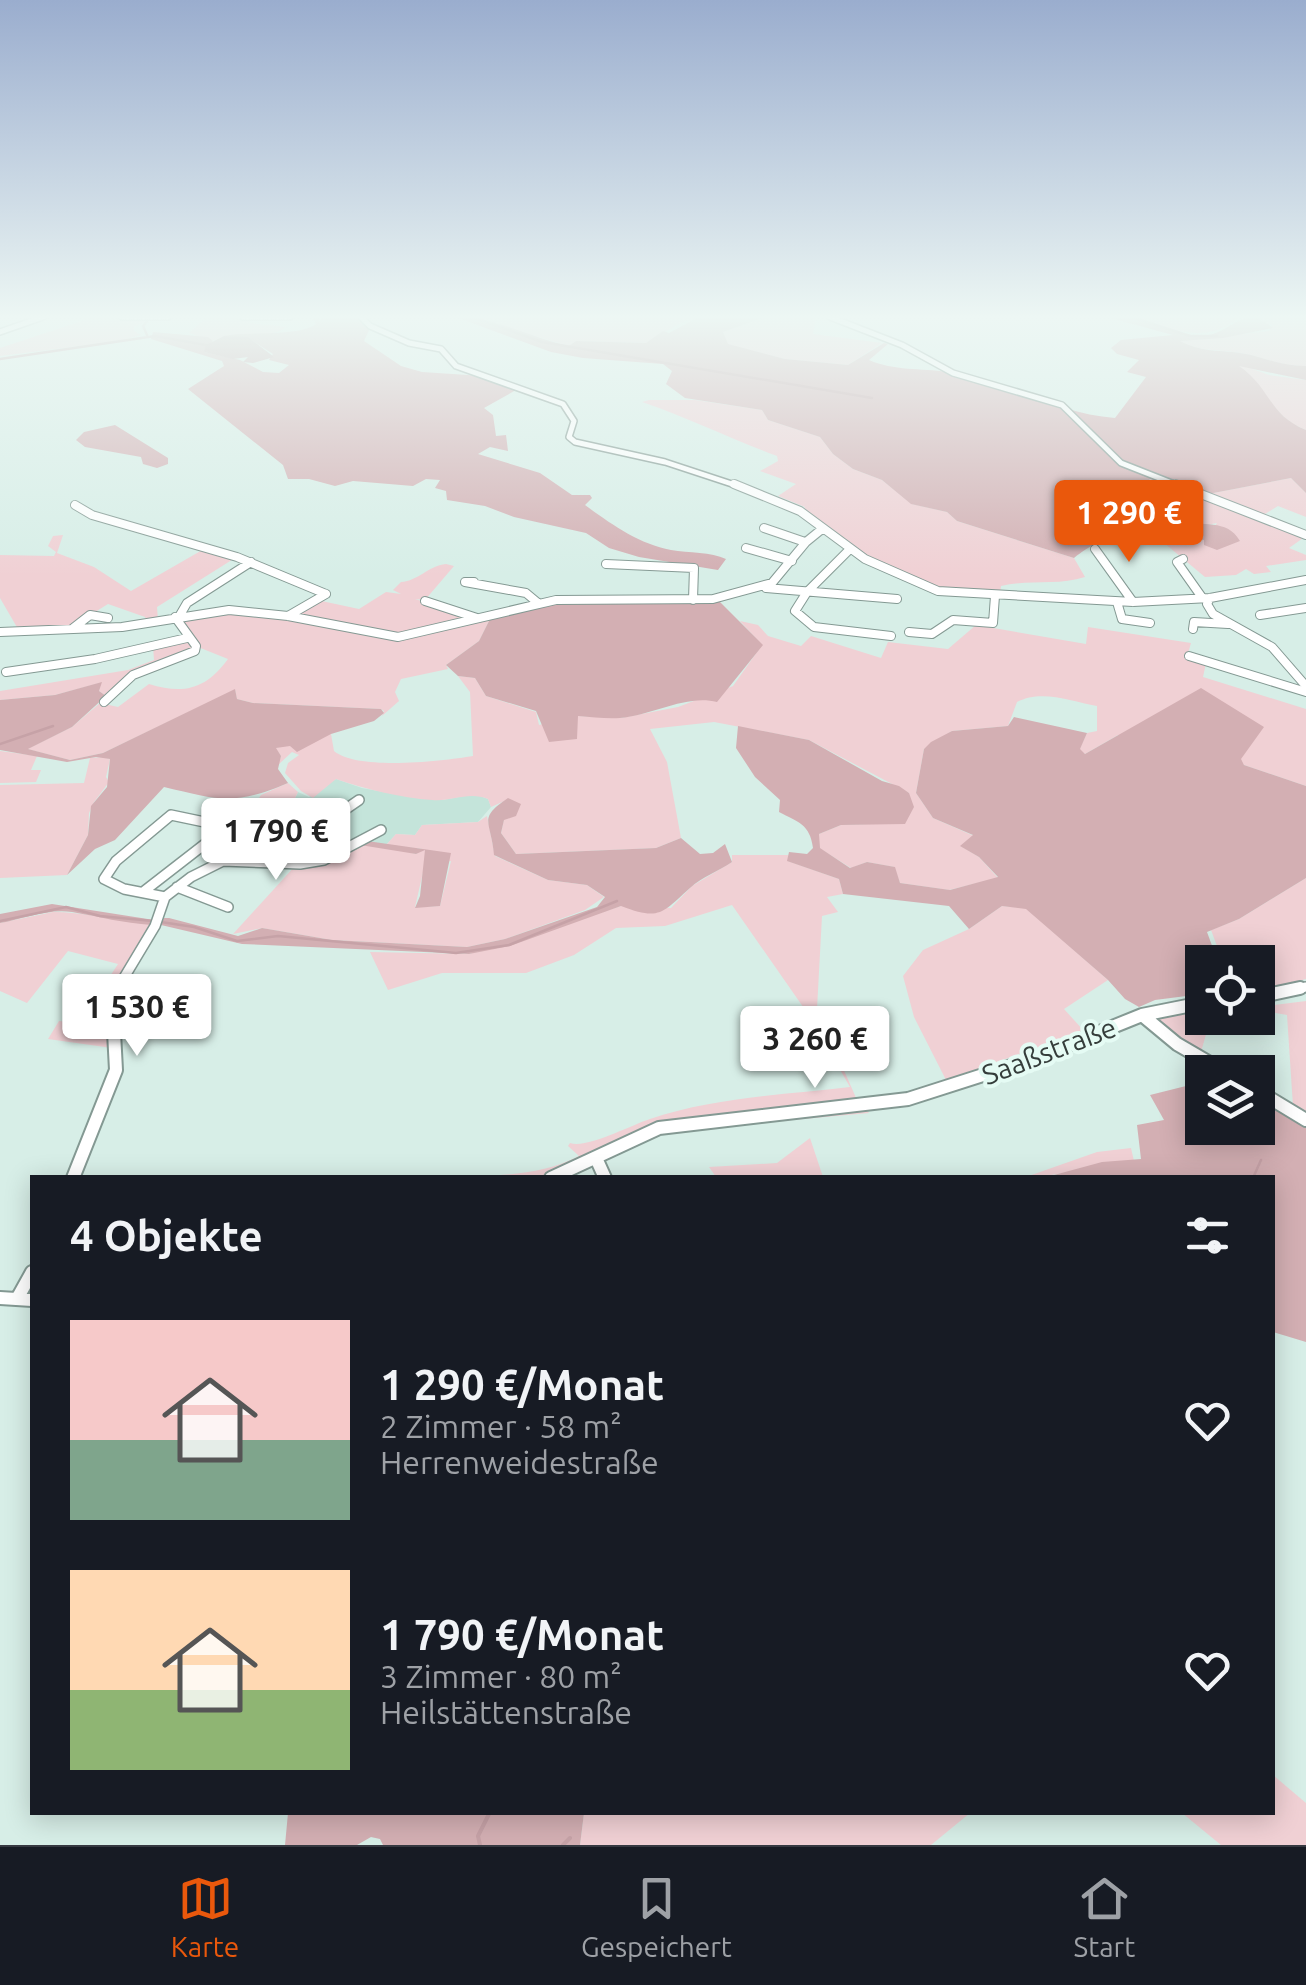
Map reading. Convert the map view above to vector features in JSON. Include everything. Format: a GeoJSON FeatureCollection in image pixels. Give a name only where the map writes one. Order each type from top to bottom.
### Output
{"type":"FeatureCollection","features":[{"type":"Feature","properties":{"kind":"street"},"geometry":{"type":"LineString","coordinates":[[560,403],[574,422],[569,437],[575,442],[661,461],[758,492],[800,511],[850,549],[931,589],[1133,602],[1206,597],[1306,580]]}},
{"type":"Feature","properties":{"kind":"street"},"geometry":{"type":"LineString","coordinates":[[1056,403],[1074,413],[1123,464],[1306,535]]}},
{"type":"Feature","properties":{"kind":"street"},"geometry":{"type":"LineString","coordinates":[[74,504],[89,514],[251,562],[326,594],[288,616]]}},
{"type":"Feature","properties":{"kind":"street"},"geometry":{"type":"LineString","coordinates":[[764,528],[805,542]]}},
{"type":"Feature","properties":{"kind":"street"},"geometry":{"type":"LineString","coordinates":[[766,588],[805,542],[822,529]]}},
{"type":"Feature","properties":{"kind":"street"},"geometry":{"type":"LineString","coordinates":[[746,548],[792,561]]}},
{"type":"Feature","properties":{"kind":"street"},"geometry":{"type":"LineString","coordinates":[[850,549],[806,592],[795,611],[811,625],[891,636]]}},
{"type":"Feature","properties":{"kind":"street"},"geometry":{"type":"LineString","coordinates":[[1095,549],[1133,602]]}},
{"type":"Feature","properties":{"kind":"street"},"geometry":{"type":"LineString","coordinates":[[1183,559],[1177,561],[1206,597],[1209,610],[1272,647],[1306,689]]}},
{"type":"Feature","properties":{"kind":"street"},"geometry":{"type":"LineString","coordinates":[[177,616],[186,603],[251,562]]}},
{"type":"Feature","properties":{"kind":"street"},"geometry":{"type":"LineString","coordinates":[[606,564],[694,568],[693,600]]}},
{"type":"Feature","properties":{"kind":"street"},"geometry":{"type":"LineString","coordinates":[[474,582],[531,594],[538,604]]}},
{"type":"Feature","properties":{"kind":"street"},"geometry":{"type":"LineString","coordinates":[[0,632],[122,627],[228,610],[288,616],[386,637],[424,633],[538,604],[616,596],[716,600],[766,588],[898,598]]}},
{"type":"Feature","properties":{"kind":"street"},"geometry":{"type":"LineString","coordinates":[[909,632],[932,634],[953,620],[994,624],[995,596]]}},
{"type":"Feature","properties":{"kind":"street"},"geometry":{"type":"LineString","coordinates":[[1072,598],[1075,610]]}},
{"type":"Feature","properties":{"kind":"street"},"geometry":{"type":"LineString","coordinates":[[425,601],[478,619]]}},
{"type":"Feature","properties":{"kind":"street"},"geometry":{"type":"LineString","coordinates":[[1117,602],[1122,619],[1150,623]]}},
{"type":"Feature","properties":{"kind":"street"},"geometry":{"type":"LineString","coordinates":[[1260,614],[1306,608]]}},
{"type":"Feature","properties":{"kind":"street"},"geometry":{"type":"LineString","coordinates":[[71,630],[90,615],[108,618]]}},
{"type":"Feature","properties":{"kind":"street"},"geometry":{"type":"LineString","coordinates":[[104,702],[132,674],[195,651],[196,646],[187,638],[177,616]]}},
{"type":"Feature","properties":{"kind":"street"},"geometry":{"type":"LineString","coordinates":[[1193,628],[1194,622],[1228,623]]}},
{"type":"Feature","properties":{"kind":"street"},"geometry":{"type":"LineString","coordinates":[[6,672],[94,659],[187,638]]}},
{"type":"Feature","properties":{"kind":"street"},"geometry":{"type":"LineString","coordinates":[[1189,656],[1306,689]]}},
{"type":"Feature","properties":{"kind":"street"},"geometry":{"type":"LineString","coordinates":[[1293,671],[1306,671]]}},
{"type":"Feature","properties":{"kind":"street"},"geometry":{"type":"LineString","coordinates":[[268,863],[359,800]]}},
{"type":"Feature","properties":{"kind":"street"},"geometry":{"type":"LineString","coordinates":[[143,892],[180,860],[206,845],[216,826],[171,816],[113,864],[104,879],[108,885],[143,892],[165,896]]}},
{"type":"Feature","properties":{"kind":"street"},"geometry":{"type":"LineString","coordinates":[[74,1175],[116,1070],[116,990],[157,923],[165,896],[224,861],[324,860],[381,830]]}},
{"type":"Feature","properties":{"kind":"street"},"geometry":{"type":"LineString","coordinates":[[177,886],[228,907]]}},
{"type":"Feature","properties":{"kind":"street"},"geometry":{"type":"LineString","coordinates":[[1275,993],[1306,987]]}},
{"type":"Feature","properties":{"kind":"street","name":"Saaßstraße"},"geometry":{"type":"LineString","coordinates":[[558,1175],[642,1134],[670,1125],[866,1107],[913,1098],[1017,1064],[1142,1015],[1185,1006]]}},
{"type":"Feature","properties":{"kind":"street"},"geometry":{"type":"LineString","coordinates":[[1142,1015],[1196,1055]]}},
{"type":"Feature","properties":{"kind":"street"},"geometry":{"type":"LineString","coordinates":[[1275,1101],[1306,1120]]}},
{"type":"Feature","properties":{"kind":"street"},"geometry":{"type":"LineString","coordinates":[[596,1158],[604,1175]]}},
{"type":"Feature","properties":{"kind":"street"},"geometry":{"type":"LineString","coordinates":[[0,1298],[25,1299]]}},
{"type":"Feature","properties":{"kind":"shaded area"},"geometry":{"type":"Polygon","coordinates":[[[206,403],[493,403],[484,408],[493,415],[496,436],[506,435],[508,451],[490,447],[478,454],[540,473],[572,495],[590,495],[592,498],[585,505],[648,543],[726,559],[718,570],[639,557],[609,548],[586,533],[447,500],[446,491],[435,488],[440,480],[426,479],[413,486],[353,481],[335,486],[309,479],[288,479],[283,465],[206,403]]]}},
{"type":"Feature","properties":{"kind":"shaded area"},"geometry":{"type":"Polygon","coordinates":[[[645,403],[716,403],[762,410],[768,420],[820,437],[833,454],[853,469],[882,480],[912,504],[947,512],[957,521],[1074,558],[1085,577],[1001,586],[1000,594],[934,588],[878,564],[802,511],[805,507],[778,496],[796,484],[760,471],[778,461],[777,456],[645,403]]]}},
{"type":"Feature","properties":{"kind":"shaded area"},"geometry":{"type":"Polygon","coordinates":[[[718,403],[1053,403],[1115,418],[1126,403],[1273,403],[1284,417],[1306,430],[1306,493],[1291,478],[1203,495],[1154,476],[1137,489],[1185,506],[1189,512],[1180,519],[1221,526],[1240,541],[1217,550],[1204,545],[1204,540],[1148,544],[1109,541],[1074,558],[957,521],[947,512],[911,504],[882,480],[853,469],[833,454],[820,437],[768,420],[762,410],[718,403]]]}},
{"type":"Feature","properties":{"kind":"shaded area"},"geometry":{"type":"Polygon","coordinates":[[[1272,403],[1306,403],[1306,430],[1284,417],[1272,403]]]}},
{"type":"Feature","properties":{"kind":"shaded area"},"geometry":{"type":"Polygon","coordinates":[[[115,425],[168,458],[168,464],[157,468],[143,464],[141,457],[85,447],[76,440],[84,432],[115,425]]]}},
{"type":"Feature","properties":{"kind":"shaded area"},"geometry":{"type":"Polygon","coordinates":[[[1151,477],[1203,495],[1291,478],[1306,493],[1306,517],[1278,506],[1260,517],[1306,536],[1289,548],[1306,555],[1306,560],[1266,566],[1271,572],[1254,574],[1246,569],[1236,575],[1205,577],[1164,543],[1205,540],[1217,523],[1200,526],[1179,519],[1189,512],[1136,489],[1151,477]]]}},
{"type":"Feature","properties":{"kind":"shaded area"},"geometry":{"type":"Polygon","coordinates":[[[63,535],[57,553],[94,567],[131,591],[204,549],[235,558],[157,607],[158,620],[147,622],[145,617],[108,604],[71,627],[18,629],[0,598],[0,555],[54,556],[56,552],[48,546],[53,536],[63,535]]]}},
{"type":"Feature","properties":{"kind":"shaded area"},"geometry":{"type":"Polygon","coordinates":[[[446,564],[454,566],[425,600],[415,599],[472,617],[402,635],[296,616],[317,600],[359,609],[386,592],[401,594],[393,590],[401,582],[446,564]]]}},
{"type":"Feature","properties":{"kind":"shaded area"},"geometry":{"type":"Polygon","coordinates":[[[660,599],[720,602],[763,645],[717,702],[694,701],[620,718],[578,716],[577,739],[549,742],[536,711],[486,696],[475,678],[458,676],[446,665],[479,641],[491,617],[552,603],[660,599]]]}},
{"type":"Feature","properties":{"kind":"shaded area"},"geometry":{"type":"Polygon","coordinates":[[[218,611],[298,619],[389,638],[491,617],[479,641],[446,665],[448,669],[401,679],[395,692],[399,701],[382,716],[381,709],[253,703],[237,699],[235,690],[103,753],[70,760],[27,749],[72,727],[100,703],[118,707],[149,684],[184,689],[203,683],[228,659],[198,647],[178,621],[218,611]]]}},
{"type":"Feature","properties":{"kind":"shaded area"},"geometry":{"type":"Polygon","coordinates":[[[740,621],[758,625],[768,636],[801,646],[811,636],[881,658],[888,642],[948,649],[976,625],[1086,644],[1088,627],[1191,643],[1187,657],[1206,663],[1203,677],[1306,709],[1306,786],[1244,765],[1240,760],[1118,735],[1085,754],[1079,750],[1087,733],[1097,731],[1097,706],[1056,697],[1026,698],[1017,702],[1008,726],[952,731],[924,749],[916,793],[933,818],[974,836],[961,846],[979,857],[998,878],[949,890],[900,883],[894,867],[867,862],[851,868],[819,848],[819,834],[841,825],[869,824],[909,793],[809,740],[714,722],[650,729],[667,762],[681,838],[656,848],[516,854],[501,833],[504,819],[520,805],[509,799],[491,807],[488,799],[481,797],[420,799],[336,779],[313,798],[285,773],[288,763],[299,755],[292,752],[278,765],[281,756],[275,748],[331,734],[334,751],[362,761],[401,763],[473,756],[470,692],[458,676],[475,678],[486,696],[536,712],[539,725],[578,716],[621,718],[678,707],[733,686],[762,645],[740,621]]]}},
{"type":"Feature","properties":{"kind":"shaded area"},"geometry":{"type":"Polygon","coordinates":[[[188,640],[194,650],[141,670],[106,696],[99,691],[100,683],[55,695],[0,700],[0,691],[128,670],[154,660],[153,646],[188,640]]]}},
{"type":"Feature","properties":{"kind":"shaded area"},"geometry":{"type":"Polygon","coordinates":[[[102,682],[99,691],[106,696],[72,727],[28,749],[70,760],[103,753],[235,689],[237,699],[253,703],[381,709],[384,713],[374,721],[331,734],[297,752],[290,746],[276,748],[281,756],[278,769],[288,783],[269,790],[226,798],[164,787],[115,840],[95,849],[67,875],[88,835],[91,806],[107,787],[110,759],[67,762],[0,750],[0,700],[55,695],[102,682]]]}},
{"type":"Feature","properties":{"kind":"shaded area"},"geometry":{"type":"Polygon","coordinates":[[[1201,688],[1264,727],[1241,759],[1244,765],[1306,786],[1306,878],[1239,919],[1207,932],[1212,945],[1185,945],[1185,996],[1155,1000],[1139,1007],[1125,999],[1026,909],[1002,906],[969,929],[949,906],[843,894],[839,879],[787,861],[789,852],[807,854],[813,848],[809,834],[802,825],[779,812],[780,800],[755,777],[736,748],[738,726],[809,740],[882,781],[899,786],[909,793],[914,807],[905,824],[841,825],[819,834],[820,848],[850,868],[867,862],[895,867],[900,883],[950,890],[998,877],[979,857],[960,846],[973,835],[933,818],[916,793],[924,749],[952,731],[1008,726],[1014,717],[1087,733],[1080,749],[1085,754],[1201,688]]]}},
{"type":"Feature","properties":{"kind":"shaded area"},"geometry":{"type":"Polygon","coordinates":[[[0,751],[37,756],[31,770],[41,770],[36,782],[0,783],[0,751]]]}},
{"type":"Feature","properties":{"kind":"shaded area"},"geometry":{"type":"Polygon","coordinates":[[[90,758],[110,759],[106,777],[109,782],[89,813],[88,835],[67,875],[0,878],[0,785],[84,783],[90,758]]]}},
{"type":"Feature","properties":{"kind":"shaded area"},"geometry":{"type":"Polygon","coordinates":[[[336,779],[417,798],[443,800],[475,794],[488,799],[491,807],[478,822],[422,825],[415,835],[396,834],[386,845],[366,841],[346,846],[283,823],[298,792],[309,797],[336,779]]]}},
{"type":"Feature","properties":{"kind":"shaded area"},"geometry":{"type":"Polygon","coordinates":[[[288,783],[298,792],[283,823],[313,831],[288,848],[234,836],[261,795],[288,783]]]}},
{"type":"Feature","properties":{"kind":"shaded area"},"geometry":{"type":"Polygon","coordinates":[[[508,798],[521,804],[516,816],[504,820],[501,833],[516,854],[656,848],[681,838],[700,854],[713,853],[725,844],[732,862],[660,912],[644,913],[621,906],[510,946],[469,954],[242,944],[161,925],[164,918],[169,918],[238,936],[262,928],[332,940],[467,947],[505,939],[597,907],[605,897],[587,885],[548,880],[494,855],[489,816],[508,798]]]}},
{"type":"Feature","properties":{"kind":"shaded area"},"geometry":{"type":"Polygon","coordinates":[[[487,816],[495,856],[548,880],[587,885],[604,897],[585,910],[505,939],[467,947],[332,940],[262,928],[233,934],[295,866],[367,841],[416,854],[423,849],[386,845],[396,834],[415,835],[422,825],[478,822],[487,816]],[[451,861],[425,864],[415,907],[440,906],[451,861]]]}},
{"type":"Feature","properties":{"kind":"shaded area"},"geometry":{"type":"Polygon","coordinates":[[[367,841],[451,853],[440,906],[415,908],[425,850],[416,854],[360,845],[367,841]]]}},
{"type":"Feature","properties":{"kind":"shaded area"},"geometry":{"type":"Polygon","coordinates":[[[732,855],[788,855],[788,861],[839,879],[843,894],[827,897],[838,912],[822,916],[817,1009],[857,1100],[869,1113],[671,1131],[571,1175],[488,1175],[565,1163],[579,1156],[568,1146],[570,1143],[598,1140],[650,1119],[699,1106],[850,1087],[808,1014],[732,905],[665,926],[616,928],[574,955],[526,973],[442,973],[388,990],[370,952],[469,954],[621,906],[671,908],[692,886],[732,862],[732,855]]]}},
{"type":"Feature","properties":{"kind":"shaded area"},"geometry":{"type":"Polygon","coordinates":[[[1306,878],[1306,979],[1275,987],[1275,945],[1217,945],[1211,930],[1239,919],[1306,878]]]}},
{"type":"Feature","properties":{"kind":"shaded area"},"geometry":{"type":"Polygon","coordinates":[[[52,904],[154,920],[152,925],[141,924],[63,911],[0,923],[0,914],[52,904]]]}},
{"type":"Feature","properties":{"kind":"shaded area"},"geometry":{"type":"Polygon","coordinates":[[[1002,906],[1026,908],[1108,980],[1064,1009],[1084,1031],[946,1080],[914,1017],[903,976],[923,950],[969,929],[1002,906]]]}},
{"type":"Feature","properties":{"kind":"shaded area"},"geometry":{"type":"Polygon","coordinates":[[[53,912],[136,920],[164,918],[122,985],[112,1048],[48,1039],[59,1021],[101,1026],[99,993],[118,964],[68,951],[27,1003],[0,991],[0,923],[53,912]]]}},
{"type":"Feature","properties":{"kind":"shaded area"},"geometry":{"type":"Polygon","coordinates":[[[1306,1001],[1306,1117],[1293,1106],[1287,1015],[1275,1013],[1275,1005],[1306,1001]]]}},
{"type":"Feature","properties":{"kind":"shaded area"},"geometry":{"type":"Polygon","coordinates":[[[1185,1012],[1185,1035],[1206,1035],[1201,1052],[1206,1055],[1177,1042],[1155,1019],[1185,1012]]]}},
{"type":"Feature","properties":{"kind":"shaded area"},"geometry":{"type":"Polygon","coordinates":[[[1185,1086],[1185,1145],[1275,1145],[1275,1106],[1306,1124],[1306,1342],[1275,1333],[1275,1175],[1054,1175],[1102,1162],[1141,1159],[1137,1125],[1164,1120],[1150,1095],[1185,1086]]]}},
{"type":"Feature","properties":{"kind":"shaded area"},"geometry":{"type":"Polygon","coordinates":[[[810,1138],[822,1175],[715,1175],[709,1167],[777,1163],[810,1138]]]}},
{"type":"Feature","properties":{"kind":"shaded area"},"geometry":{"type":"Polygon","coordinates":[[[1131,1148],[1134,1161],[1032,1175],[1097,1152],[1131,1148]]]}},
{"type":"Feature","properties":{"kind":"shaded area"},"geometry":{"type":"Polygon","coordinates":[[[1275,1777],[1306,1803],[1306,1845],[1221,1845],[1184,1815],[1275,1815],[1275,1777]]]}},
{"type":"Feature","properties":{"kind":"shaded area"},"geometry":{"type":"Polygon","coordinates":[[[288,1815],[584,1815],[580,1845],[383,1845],[380,1839],[371,1837],[357,1845],[285,1845],[288,1815]]]}},
{"type":"Feature","properties":{"kind":"shaded area"},"geometry":{"type":"Polygon","coordinates":[[[584,1815],[968,1815],[931,1845],[580,1845],[584,1815]]]}},
{"type":"Feature","properties":{"kind":"waterway"},"geometry":{"type":"LineString","coordinates":[[0,744],[53,726]]}},
{"type":"Feature","properties":{"kind":"waterway"},"geometry":{"type":"LineString","coordinates":[[161,922],[194,927],[237,941],[278,936],[456,953],[509,945],[617,901]]}},
{"type":"Feature","properties":{"kind":"waterway"},"geometry":{"type":"LineString","coordinates":[[0,921],[66,907],[100,916],[153,921]]}},
{"type":"Feature","properties":{"kind":"waterway"},"geometry":{"type":"LineString","coordinates":[[1254,1175],[1261,1160]]}},
{"type":"Feature","properties":{"kind":"waterway"},"geometry":{"type":"LineString","coordinates":[[480,1845],[478,1836],[488,1815]]}},
{"type":"Feature","properties":{"kind":"waterway"},"geometry":{"type":"LineString","coordinates":[[563,1845],[570,1838]]}}]}
